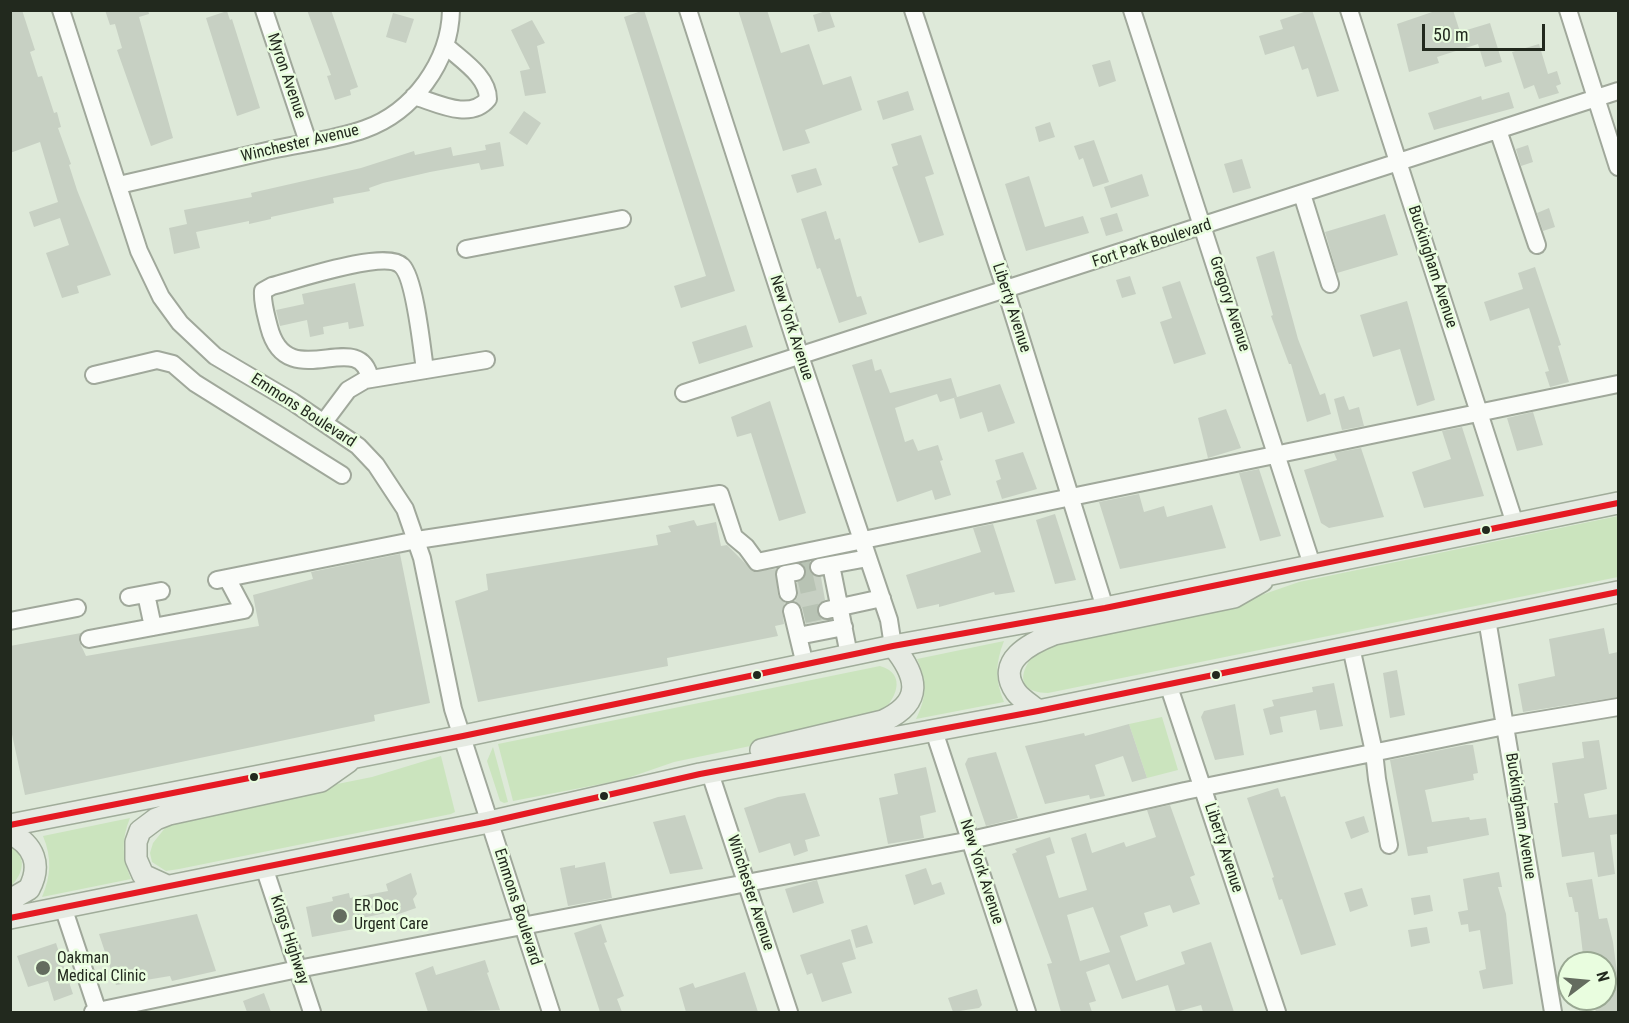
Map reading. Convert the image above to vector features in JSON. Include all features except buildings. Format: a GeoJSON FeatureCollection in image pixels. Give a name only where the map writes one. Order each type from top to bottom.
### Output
{"type":"FeatureCollection","features":[{"type":"Feature","properties":{"kind":"main road"},"geometry":{"type":"LineString","coordinates":[[10,900],[21,896],[33,881],[34,855],[16,830],[892,646],[1105,608],[1618,503]]}},
{"type":"Feature","properties":{"kind":"main road"},"geometry":{"type":"LineString","coordinates":[[1038,711],[1017,694],[1012,684],[1011,668],[1017,654],[1029,644],[1054,634],[1234,597],[1275,573]]}},
{"type":"Feature","properties":{"kind":"main road"},"geometry":{"type":"LineString","coordinates":[[10,918],[489,822],[705,774],[1038,711],[1618,592]]}},
{"type":"Feature","properties":{"kind":"main road"},"geometry":{"type":"LineString","coordinates":[[705,774],[721,759],[883,721],[900,714],[909,702],[913,690],[913,678],[892,646]]}},
{"type":"Feature","properties":{"kind":"main road"},"geometry":{"type":"LineString","coordinates":[[167,886],[143,875],[136,859],[136,842],[146,825],[169,814],[321,781],[356,757]]}},
{"type":"Feature","properties":{"kind":"street","name":"Emmons Boulevard"},"geometry":{"type":"LineString","coordinates":[[61,10],[146,269],[161,297],[180,323],[215,356],[324,422],[358,446],[376,465],[405,509],[417,540],[453,709],[551,1012]]}},
{"type":"Feature","properties":{"kind":"street","name":"Myron Avenue"},"geometry":{"type":"LineString","coordinates":[[264,10],[308,142]]}},
{"type":"Feature","properties":{"kind":"street","name":"Winchester Avenue"},"geometry":{"type":"LineString","coordinates":[[119,185],[365,129],[384,120],[414,96],[435,68],[445,45],[451,10]]}},
{"type":"Feature","properties":{"kind":"street","name":"New York Avenue"},"geometry":{"type":"LineString","coordinates":[[688,10],[800,356],[882,598],[889,620],[892,646]]}},
{"type":"Feature","properties":{"kind":"street","name":"Liberty Avenue"},"geometry":{"type":"LineString","coordinates":[[913,10],[1006,291],[1105,608]]}},
{"type":"Feature","properties":{"kind":"street","name":"Gregory Avenue"},"geometry":{"type":"LineString","coordinates":[[1132,10],[1312,565]]}},
{"type":"Feature","properties":{"kind":"street","name":"Buckingham Avenue"},"geometry":{"type":"LineString","coordinates":[[1349,10],[1515,524]]}},
{"type":"Feature","properties":{"kind":"street"},"geometry":{"type":"LineString","coordinates":[[1568,10],[1618,167]]}},
{"type":"Feature","properties":{"kind":"street"},"geometry":{"type":"LineString","coordinates":[[414,96],[472,111],[482,106],[488,99],[488,91],[482,79],[445,45]]}},
{"type":"Feature","properties":{"kind":"street","name":"Fort Park Boulevard"},"geometry":{"type":"LineString","coordinates":[[684,393],[1204,227],[1618,91]]}},
{"type":"Feature","properties":{"kind":"street"},"geometry":{"type":"LineString","coordinates":[[1498,130],[1537,245]]}},
{"type":"Feature","properties":{"kind":"street"},"geometry":{"type":"LineString","coordinates":[[1302,194],[1330,284]]}},
{"type":"Feature","properties":{"kind":"street"},"geometry":{"type":"LineString","coordinates":[[466,249],[622,219]]}},
{"type":"Feature","properties":{"kind":"street"},"geometry":{"type":"LineString","coordinates":[[370,379],[368,369],[362,360],[352,356],[306,361],[291,358],[272,337],[262,300],[263,291],[272,286],[369,261],[390,260],[402,265],[408,275],[412,291],[425,370]]}},
{"type":"Feature","properties":{"kind":"street"},"geometry":{"type":"LineString","coordinates":[[94,375],[157,360],[173,363],[195,383],[342,475]]}},
{"type":"Feature","properties":{"kind":"street"},"geometry":{"type":"LineString","coordinates":[[324,422],[348,390],[370,379],[486,360]]}},
{"type":"Feature","properties":{"kind":"street"},"geometry":{"type":"LineString","coordinates":[[89,639],[244,610],[222,579],[417,540],[720,494],[734,537],[746,547],[757,562],[862,538],[1618,384]]}},
{"type":"Feature","properties":{"kind":"street"},"geometry":{"type":"LineString","coordinates":[[849,655],[843,627],[833,608],[826,573],[868,558]]}},
{"type":"Feature","properties":{"kind":"street"},"geometry":{"type":"LineString","coordinates":[[145,594],[153,627]]}},
{"type":"Feature","properties":{"kind":"street"},"geometry":{"type":"LineString","coordinates":[[833,608],[882,598]]}},
{"type":"Feature","properties":{"kind":"street"},"geometry":{"type":"LineString","coordinates":[[10,621],[77,608]]}},
{"type":"Feature","properties":{"kind":"street"},"geometry":{"type":"LineString","coordinates":[[797,614],[798,636],[805,664]]}},
{"type":"Feature","properties":{"kind":"street","name":"Buckingham Avenue"},"geometry":{"type":"LineString","coordinates":[[1486,619],[1553,1012]]}},
{"type":"Feature","properties":{"kind":"street"},"geometry":{"type":"LineString","coordinates":[[798,636],[843,627]]}},
{"type":"Feature","properties":{"kind":"street"},"geometry":{"type":"LineString","coordinates":[[1351,647],[1374,752],[1389,845]]}},
{"type":"Feature","properties":{"kind":"street","name":"Liberty Avenue"},"geometry":{"type":"LineString","coordinates":[[1168,684],[1276,1012]]}},
{"type":"Feature","properties":{"kind":"street"},"geometry":{"type":"LineString","coordinates":[[63,908],[96,1012],[298,969],[971,840],[1374,752],[1505,726],[1618,707]]}},
{"type":"Feature","properties":{"kind":"street","name":"New York Avenue"},"geometry":{"type":"LineString","coordinates":[[934,731],[1027,1012]]}},
{"type":"Feature","properties":{"kind":"street","name":"Winchester Avenue"},"geometry":{"type":"LineString","coordinates":[[705,774],[747,883],[789,1012]]}},
{"type":"Feature","properties":{"kind":"street","name":"Kings Highway"},"geometry":{"type":"LineString","coordinates":[[264,867],[312,1012]]}},
{"type":"Feature","properties":{"kind":"green space"},"geometry":{"type":"Polygon","coordinates":[[[1618,516],[1618,577],[1048,693],[1035,691],[1023,680],[1028,663],[1049,641],[1247,600],[1299,582],[1618,516]]]}},
{"type":"Feature","properties":{"kind":"green space"},"geometry":{"type":"Polygon","coordinates":[[[1004,641],[997,672],[1004,702],[916,719],[924,696],[923,675],[917,659],[1004,641]]]}},
{"type":"Feature","properties":{"kind":"green space"},"geometry":{"type":"Polygon","coordinates":[[[880,666],[894,675],[896,688],[894,695],[890,703],[878,715],[862,722],[674,762],[622,780],[513,801],[498,744],[880,666]]]}},
{"type":"Feature","properties":{"kind":"green space"},"geometry":{"type":"Polygon","coordinates":[[[1162,717],[1178,770],[1147,778],[1129,724],[1162,717]]]}},
{"type":"Feature","properties":{"kind":"green space"},"geometry":{"type":"Polygon","coordinates":[[[493,747],[508,802],[504,803],[500,801],[487,761],[493,747]]]}},
{"type":"Feature","properties":{"kind":"green space"},"geometry":{"type":"Polygon","coordinates":[[[441,756],[455,812],[451,814],[179,869],[166,871],[152,862],[150,853],[153,843],[169,823],[203,811],[372,777],[441,756]]]}},
{"type":"Feature","properties":{"kind":"green space"},"geometry":{"type":"Polygon","coordinates":[[[130,818],[125,834],[124,849],[131,879],[42,897],[49,867],[48,852],[43,836],[130,818]]]}},
{"type":"Feature","properties":{"kind":"green space"},"geometry":{"type":"Polygon","coordinates":[[[11,845],[20,854],[22,865],[19,876],[11,886],[11,845]]]}},
{"type":"Feature","properties":{"kind":"tunnel"},"geometry":{"type":"LineString","coordinates":[[796,572],[819,567]]}},
{"type":"Feature","properties":{"kind":"tunnel"},"geometry":{"type":"LineString","coordinates":[[799,586],[821,581]]}},
{"type":"Feature","properties":{"kind":"tunnel"},"geometry":{"type":"LineString","coordinates":[[804,615],[827,610]]}},
{"type":"Feature","properties":{"kind":"transit line"},"geometry":{"type":"LineString","coordinates":[[10,825],[463,736],[893,646],[1105,608],[1618,503]]}},
{"type":"Feature","properties":{"kind":"transit line"},"geometry":{"type":"LineString","coordinates":[[10,918],[489,822],[700,774],[1038,711],[1618,592]]}},
{"type":"Feature","properties":{"kind":"place","name":"ER Doc Urgent Care"},"geometry":{"type":"Point","coordinates":[340,916]}},
{"type":"Feature","properties":{"kind":"place","name":"Oakman Medical Clinic"},"geometry":{"type":"Point","coordinates":[43,968]}}]}
